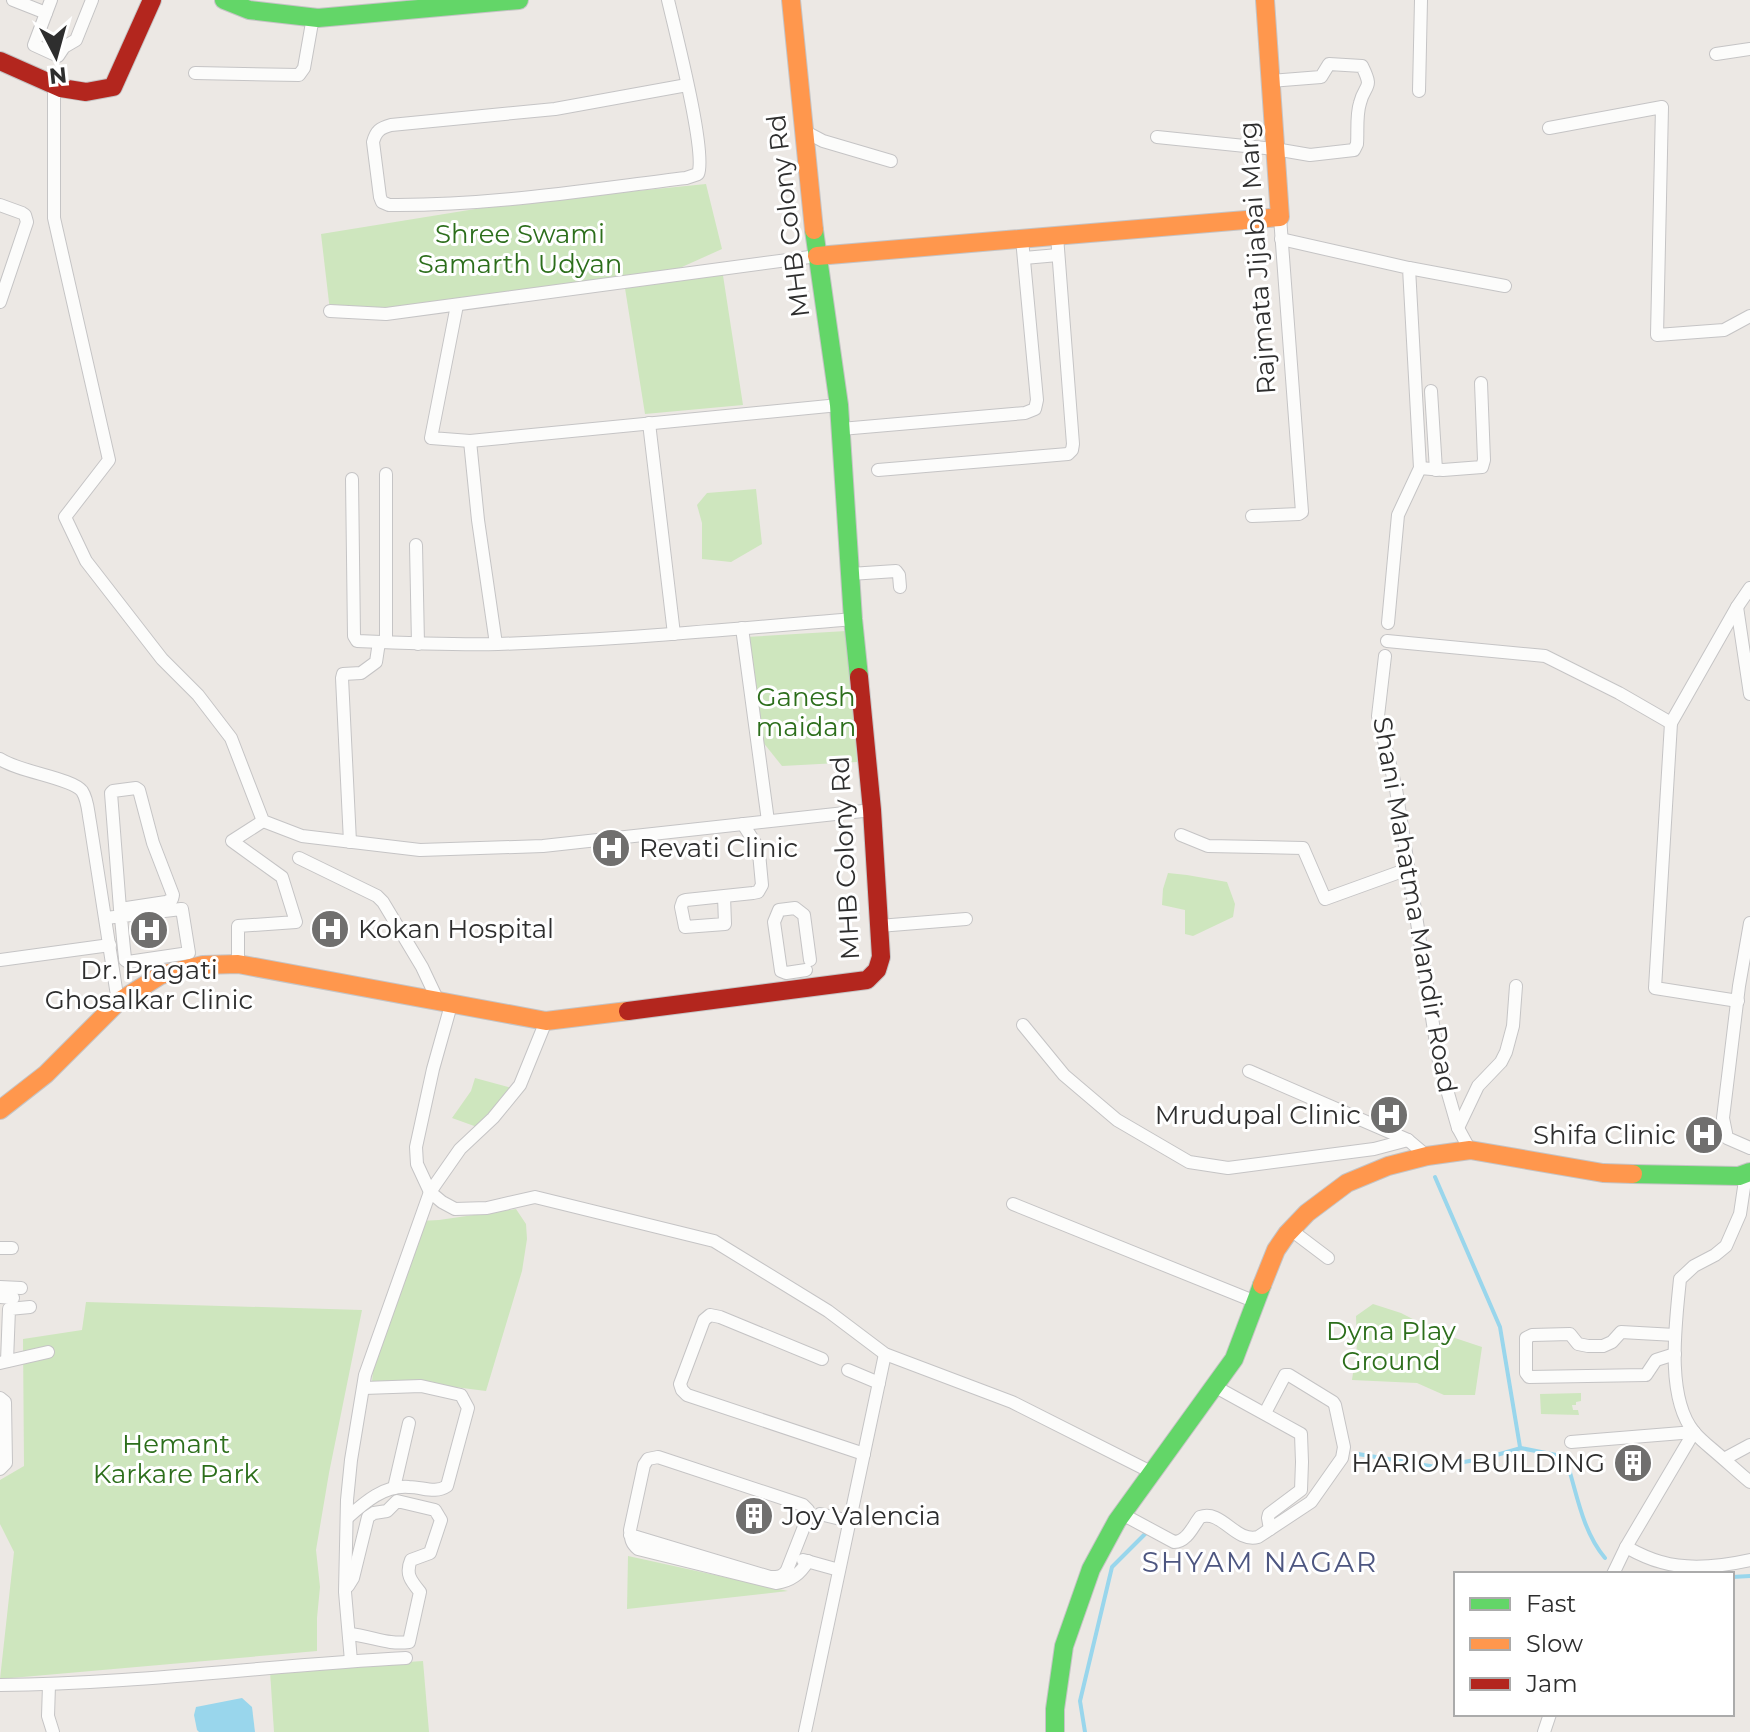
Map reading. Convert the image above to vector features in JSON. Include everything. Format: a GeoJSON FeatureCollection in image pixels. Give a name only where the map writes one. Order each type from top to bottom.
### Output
{"type":"FeatureCollection","features":[{"type":"Feature","properties":{"kind":"street"},"geometry":{"type":"LineString","coordinates":[[13,0],[46,13]]}},
{"type":"Feature","properties":{"kind":"street"},"geometry":{"type":"LineString","coordinates":[[51,0],[34,45],[58,56],[64,47],[76,40],[92,0]]}},
{"type":"Feature","properties":{"kind":"street"},"geometry":{"type":"LineString","coordinates":[[0,61],[61,88],[86,92],[113,87],[152,0]]}},
{"type":"Feature","properties":{"kind":"street"},"geometry":{"type":"LineString","coordinates":[[224,0],[249,10],[306,11],[519,0]]}},
{"type":"Feature","properties":{"kind":"street"},"geometry":{"type":"LineString","coordinates":[[668,0],[687,85],[701,164],[694,176],[458,204],[389,205],[382,202],[380,197],[373,142],[380,128],[555,109],[687,85]]}},
{"type":"Feature","properties":{"kind":"street","name":"MHB Colony Rd"},"geometry":{"type":"LineString","coordinates":[[0,1110],[46,1074],[118,1002],[161,975],[203,965],[238,964],[546,1021],[810,974],[867,980],[877,970],[881,957],[872,810],[853,619],[839,405],[817,256],[791,0]]}},
{"type":"Feature","properties":{"kind":"street","name":"Rajmata Jijabai Marg"},"geometry":{"type":"LineString","coordinates":[[1252,516],[1302,512],[1265,0]]}},
{"type":"Feature","properties":{"kind":"street"},"geometry":{"type":"LineString","coordinates":[[1419,91],[1421,0]]}},
{"type":"Feature","properties":{"kind":"street"},"geometry":{"type":"LineString","coordinates":[[195,73],[299,75],[304,68],[306,11]]}},
{"type":"Feature","properties":{"kind":"street"},"geometry":{"type":"LineString","coordinates":[[1716,54],[1750,49]]}},
{"type":"Feature","properties":{"kind":"street"},"geometry":{"type":"LineString","coordinates":[[1157,137],[1310,155],[1354,150],[1360,100],[1368,86],[1362,66],[1329,64],[1321,77],[1270,81]]}},
{"type":"Feature","properties":{"kind":"street"},"geometry":{"type":"LineString","coordinates":[[54,85],[54,218],[109,460],[65,517],[86,561],[162,659],[198,695],[231,738],[263,821],[302,836],[420,850],[543,846],[872,810]]}},
{"type":"Feature","properties":{"kind":"street"},"geometry":{"type":"LineString","coordinates":[[1549,128],[1662,107],[1657,335],[1724,330],[1750,316]]}},
{"type":"Feature","properties":{"kind":"street"},"geometry":{"type":"LineString","coordinates":[[804,131],[823,141],[891,161]]}},
{"type":"Feature","properties":{"kind":"street"},"geometry":{"type":"LineString","coordinates":[[0,205],[22,213],[27,226],[0,302]]}},
{"type":"Feature","properties":{"kind":"street"},"geometry":{"type":"LineString","coordinates":[[1023,248],[1057,236],[1280,217]]}},
{"type":"Feature","properties":{"kind":"street"},"geometry":{"type":"LineString","coordinates":[[878,470],[1071,452],[1073,444],[1057,236]]}},
{"type":"Feature","properties":{"kind":"street"},"geometry":{"type":"LineString","coordinates":[[1281,239],[1505,286]]}},
{"type":"Feature","properties":{"kind":"street"},"geometry":{"type":"LineString","coordinates":[[841,429],[1025,413],[1035,409],[1037,400],[1023,248]]}},
{"type":"Feature","properties":{"kind":"street"},"geometry":{"type":"LineString","coordinates":[[330,311],[386,314],[817,256],[1023,248],[1058,255]]}},
{"type":"Feature","properties":{"kind":"street"},"geometry":{"type":"LineString","coordinates":[[1388,623],[1398,515],[1420,468],[1409,268]]}},
{"type":"Feature","properties":{"kind":"street"},"geometry":{"type":"LineString","coordinates":[[457,305],[431,438],[470,441],[839,405]]}},
{"type":"Feature","properties":{"kind":"street"},"geometry":{"type":"LineString","coordinates":[[1420,468],[1482,467],[1481,383]]}},
{"type":"Feature","properties":{"kind":"street"},"geometry":{"type":"LineString","coordinates":[[1431,391],[1436,470]]}},
{"type":"Feature","properties":{"kind":"street"},"geometry":{"type":"LineString","coordinates":[[649,423],[674,634]]}},
{"type":"Feature","properties":{"kind":"street"},"geometry":{"type":"LineString","coordinates":[[470,441],[496,644]]}},
{"type":"Feature","properties":{"kind":"street"},"geometry":{"type":"LineString","coordinates":[[350,842],[342,678],[343,674],[361,673],[376,662],[383,642],[386,474]]}},
{"type":"Feature","properties":{"kind":"street"},"geometry":{"type":"LineString","coordinates":[[352,479],[354,636],[357,641],[496,644],[674,634],[853,619]]}},
{"type":"Feature","properties":{"kind":"street"},"geometry":{"type":"LineString","coordinates":[[416,545],[418,644]]}},
{"type":"Feature","properties":{"kind":"street"},"geometry":{"type":"LineString","coordinates":[[850,574],[896,571],[900,587]]}},
{"type":"Feature","properties":{"kind":"street"},"geometry":{"type":"LineString","coordinates":[[1738,1001],[1655,988],[1671,723],[1750,588]]}},
{"type":"Feature","properties":{"kind":"street"},"geometry":{"type":"LineString","coordinates":[[1737,607],[1750,694]]}},
{"type":"Feature","properties":{"kind":"street"},"geometry":{"type":"LineString","coordinates":[[742,628],[768,821]]}},
{"type":"Feature","properties":{"kind":"street"},"geometry":{"type":"LineString","coordinates":[[1387,641],[1545,656],[1671,723]]}},
{"type":"Feature","properties":{"kind":"street","name":"Shani Mahatma Mandir Road"},"geometry":{"type":"LineString","coordinates":[[1385,656],[1378,716],[1396,789],[1439,1062],[1458,1128],[1470,1150]]}},
{"type":"Feature","properties":{"kind":"street"},"geometry":{"type":"LineString","coordinates":[[0,759],[19,769],[74,785],[82,791],[87,803],[118,1002]]}},
{"type":"Feature","properties":{"kind":"street"},"geometry":{"type":"LineString","coordinates":[[106,918],[121,913],[166,902],[173,895],[153,843],[138,789],[111,792],[119,891],[121,913],[125,958],[127,962],[189,953],[182,909],[121,913]]}},
{"type":"Feature","properties":{"kind":"street"},"geometry":{"type":"LineString","coordinates":[[90,822],[113,819]]}},
{"type":"Feature","properties":{"kind":"street"},"geometry":{"type":"LineString","coordinates":[[238,964],[238,926],[296,922],[282,877],[232,841],[263,821]]}},
{"type":"Feature","properties":{"kind":"street"},"geometry":{"type":"LineString","coordinates":[[724,896],[758,892],[762,885],[758,847],[743,824]]}},
{"type":"Feature","properties":{"kind":"street"},"geometry":{"type":"LineString","coordinates":[[1181,835],[1208,846],[1303,848],[1325,899],[1408,869]]}},
{"type":"Feature","properties":{"kind":"street"},"geometry":{"type":"LineString","coordinates":[[299,858],[377,896],[445,1004],[416,1147],[417,1164],[430,1192],[442,1202],[455,1209],[487,1208],[535,1197],[714,1241],[828,1311],[885,1354],[1012,1402],[1151,1472]]}},
{"type":"Feature","properties":{"kind":"street"},"geometry":{"type":"LineString","coordinates":[[102,893],[119,891]]}},
{"type":"Feature","properties":{"kind":"street"},"geometry":{"type":"LineString","coordinates":[[795,908],[804,915],[810,974],[781,971],[774,922],[779,910],[795,908]]}},
{"type":"Feature","properties":{"kind":"street"},"geometry":{"type":"LineString","coordinates":[[879,926],[966,919]]}},
{"type":"Feature","properties":{"kind":"street"},"geometry":{"type":"LineString","coordinates":[[1750,923],[1723,1118],[1727,1138],[1750,1148]]}},
{"type":"Feature","properties":{"kind":"street"},"geometry":{"type":"LineString","coordinates":[[0,960],[110,945]]}},
{"type":"Feature","properties":{"kind":"street"},"geometry":{"type":"LineString","coordinates":[[1458,1128],[1478,1086],[1501,1062],[1506,1052],[1513,1026],[1516,986]]}},
{"type":"Feature","properties":{"kind":"street"},"geometry":{"type":"LineString","coordinates":[[351,1661],[345,1592],[347,1518],[351,1460],[365,1375],[430,1192],[460,1149],[493,1118],[520,1085],[546,1021]]}},
{"type":"Feature","properties":{"kind":"street"},"geometry":{"type":"LineString","coordinates":[[1023,1025],[1064,1075],[1117,1120],[1189,1162],[1228,1168],[1374,1149],[1408,1140]]}},
{"type":"Feature","properties":{"kind":"street"},"geometry":{"type":"LineString","coordinates":[[1249,1071],[1408,1140],[1427,1156]]}},
{"type":"Feature","properties":{"kind":"street"},"geometry":{"type":"LineString","coordinates":[[1055,1732],[1064,1646],[1091,1569],[1122,1514],[1234,1359],[1276,1250],[1307,1213],[1347,1183],[1388,1166],[1470,1150],[1603,1173],[1748,1173],[1740,1214],[1726,1246],[1694,1266],[1680,1279],[1675,1354],[1676,1386],[1686,1419],[1694,1432],[1750,1482]]}},
{"type":"Feature","properties":{"kind":"street"},"geometry":{"type":"LineString","coordinates":[[1013,1204],[1256,1302]]}},
{"type":"Feature","properties":{"kind":"street"},"geometry":{"type":"LineString","coordinates":[[1291,1230],[1328,1258]]}},
{"type":"Feature","properties":{"kind":"street"},"geometry":{"type":"LineString","coordinates":[[0,1287],[11,1294]]}},
{"type":"Feature","properties":{"kind":"street"},"geometry":{"type":"LineString","coordinates":[[30,1307],[9,1309],[3,1362],[48,1352]]}},
{"type":"Feature","properties":{"kind":"street"},"geometry":{"type":"LineString","coordinates":[[822,1359],[710,1315],[704,1320],[680,1384],[687,1395],[864,1454]]}},
{"type":"Feature","properties":{"kind":"street"},"geometry":{"type":"LineString","coordinates":[[1675,1335],[1621,1332],[1603,1346],[1578,1344],[1570,1334],[1532,1335],[1526,1338],[1526,1373],[1529,1377],[1646,1375],[1656,1360],[1675,1354]]}},
{"type":"Feature","properties":{"kind":"street"},"geometry":{"type":"LineString","coordinates":[[805,1732],[885,1354]]}},
{"type":"Feature","properties":{"kind":"street"},"geometry":{"type":"LineString","coordinates":[[848,1370],[879,1383]]}},
{"type":"Feature","properties":{"kind":"street"},"geometry":{"type":"LineString","coordinates":[[1122,1514],[1174,1542],[1184,1539],[1200,1517],[1206,1514],[1250,1539],[1258,1537],[1311,1502],[1342,1458],[1344,1447],[1335,1405],[1289,1375],[1283,1375],[1265,1413]]}},
{"type":"Feature","properties":{"kind":"street"},"geometry":{"type":"LineString","coordinates":[[347,1518],[373,1496],[394,1488],[408,1486],[441,1490],[447,1486],[468,1408],[461,1395],[421,1386],[364,1388]]}},
{"type":"Feature","properties":{"kind":"street"},"geometry":{"type":"LineString","coordinates":[[1214,1386],[1299,1432],[1302,1440],[1301,1490],[1269,1514],[1270,1529]]}},
{"type":"Feature","properties":{"kind":"street"},"geometry":{"type":"LineString","coordinates":[[0,1398],[5,1402],[6,1463],[0,1469]]}},
{"type":"Feature","properties":{"kind":"street"},"geometry":{"type":"LineString","coordinates":[[394,1488],[409,1423]]}},
{"type":"Feature","properties":{"kind":"street"},"geometry":{"type":"LineString","coordinates":[[1571,1442],[1694,1432]]}},
{"type":"Feature","properties":{"kind":"street"},"geometry":{"type":"LineString","coordinates":[[1614,1572],[1694,1432]]}},
{"type":"Feature","properties":{"kind":"street"},"geometry":{"type":"LineString","coordinates":[[1724,1459],[1750,1445]]}},
{"type":"Feature","properties":{"kind":"street"},"geometry":{"type":"LineString","coordinates":[[630,1535],[776,1577],[787,1570],[809,1514],[803,1505],[658,1457],[646,1461],[644,1465],[630,1535],[632,1544],[644,1552],[776,1583],[789,1581],[805,1561],[839,1570]]}},
{"type":"Feature","properties":{"kind":"street"},"geometry":{"type":"LineString","coordinates":[[345,1592],[353,1578],[368,1517],[387,1511],[397,1501],[435,1510],[441,1520],[430,1553],[411,1560],[409,1565],[410,1579],[420,1592],[409,1642],[394,1644],[365,1635],[349,1634]]}},
{"type":"Feature","properties":{"kind":"street"},"geometry":{"type":"LineString","coordinates":[[820,1514],[849,1521]]}},
{"type":"Feature","properties":{"kind":"street"},"geometry":{"type":"LineString","coordinates":[[1626,1547],[1662,1563],[1678,1565],[1714,1565],[1750,1560]]}},
{"type":"Feature","properties":{"kind":"street"},"geometry":{"type":"LineString","coordinates":[[0,1685],[49,1685],[406,1658]]}},
{"type":"Feature","properties":{"kind":"street"},"geometry":{"type":"LineString","coordinates":[[49,1685],[48,1716],[53,1732]]}},
{"type":"Feature","properties":{"kind":"green space","name":"Shree Swami Samarth Udyan"},"geometry":{"type":"Polygon","coordinates":[[[706,184],[722,249],[662,276],[722,269],[743,405],[645,414],[624,282],[412,307],[330,311],[321,234],[506,204],[706,184]]]}},
{"type":"Feature","properties":{"kind":"green space"},"geometry":{"type":"Polygon","coordinates":[[[756,489],[762,544],[731,562],[702,559],[702,523],[697,505],[707,493],[756,489]]]}},
{"type":"Feature","properties":{"kind":"green space","name":"Ganesh maidan"},"geometry":{"type":"Polygon","coordinates":[[[846,631],[857,762],[782,766],[758,736],[746,637],[846,631]]]}},
{"type":"Feature","properties":{"kind":"green space"},"geometry":{"type":"Polygon","coordinates":[[[1168,873],[1227,882],[1235,904],[1233,917],[1193,936],[1185,934],[1185,910],[1162,905],[1168,873]]]}},
{"type":"Feature","properties":{"kind":"green space"},"geometry":{"type":"Polygon","coordinates":[[[475,1078],[512,1088],[477,1127],[452,1118],[471,1091],[475,1078]]]}},
{"type":"Feature","properties":{"kind":"green space"},"geometry":{"type":"Polygon","coordinates":[[[516,1209],[526,1224],[522,1271],[486,1391],[431,1384],[372,1383],[374,1352],[395,1308],[419,1221],[516,1209]]]}},
{"type":"Feature","properties":{"kind":"green space","name":"Hemant Karkare Park"},"geometry":{"type":"Polygon","coordinates":[[[86,1302],[362,1310],[316,1550],[320,1587],[317,1651],[0,1679],[14,1552],[0,1524],[0,1480],[24,1466],[23,1339],[82,1330],[86,1302]]]}},
{"type":"Feature","properties":{"kind":"green space","name":"Dyna Play Ground"},"geometry":{"type":"Polygon","coordinates":[[[1373,1304],[1482,1347],[1475,1395],[1444,1395],[1417,1383],[1352,1380],[1357,1345],[1356,1316],[1373,1304]]]}},
{"type":"Feature","properties":{"kind":"green space"},"geometry":{"type":"Polygon","coordinates":[[[1581,1393],[1581,1401],[1572,1405],[1579,1415],[1541,1414],[1540,1394],[1581,1393]]]}},
{"type":"Feature","properties":{"kind":"green space"},"geometry":{"type":"Polygon","coordinates":[[[628,1556],[788,1591],[627,1609],[628,1556]]]}},
{"type":"Feature","properties":{"kind":"green space"},"geometry":{"type":"Polygon","coordinates":[[[423,1661],[429,1732],[274,1732],[270,1671],[423,1661]]]}},
{"type":"Feature","properties":{"kind":"water"},"geometry":{"type":"Polygon","coordinates":[[[242,1698],[252,1707],[255,1732],[197,1730],[196,1707],[242,1698]]]}},
{"type":"Feature","properties":{"kind":"waterway"},"geometry":{"type":"LineString","coordinates":[[1435,1177],[1500,1327],[1520,1447]]}},
{"type":"Feature","properties":{"kind":"waterway"},"geometry":{"type":"LineString","coordinates":[[1358,1454],[1436,1467],[1521,1448],[1556,1455],[1564,1460],[1569,1469],[1587,1527],[1605,1558]]}},
{"type":"Feature","properties":{"kind":"waterway"},"geometry":{"type":"LineString","coordinates":[[1085,1732],[1080,1701],[1112,1567],[1146,1533]]}},
{"type":"Feature","properties":{"kind":"waterway"},"geometry":{"type":"LineString","coordinates":[[1734,1577],[1750,1576]]}},
{"type":"Feature","properties":{"kind":"traffic: fast"},"geometry":{"type":"LineString","coordinates":[[224,0],[249,10],[318,18],[519,0]]}},
{"type":"Feature","properties":{"kind":"traffic: fast"},"geometry":{"type":"LineString","coordinates":[[814,230],[839,405],[859,677]]}},
{"type":"Feature","properties":{"kind":"traffic: fast"},"geometry":{"type":"LineString","coordinates":[[1633,1174],[1739,1176],[1750,1172]]}},
{"type":"Feature","properties":{"kind":"traffic: fast"},"geometry":{"type":"LineString","coordinates":[[1055,1732],[1064,1646],[1091,1569],[1117,1521],[1234,1359],[1262,1285]]}},
{"type":"Feature","properties":{"kind":"traffic: slow"},"geometry":{"type":"LineString","coordinates":[[791,0],[814,230]]}},
{"type":"Feature","properties":{"kind":"traffic: slow"},"geometry":{"type":"LineString","coordinates":[[817,256],[1280,217],[1265,0]]}},
{"type":"Feature","properties":{"kind":"traffic: slow"},"geometry":{"type":"LineString","coordinates":[[0,1110],[46,1074],[118,1002],[161,975],[203,965],[238,964],[546,1021],[628,1011]]}},
{"type":"Feature","properties":{"kind":"traffic: slow"},"geometry":{"type":"LineString","coordinates":[[1262,1285],[1276,1250],[1307,1213],[1347,1183],[1388,1166],[1470,1150],[1603,1173],[1633,1174]]}},
{"type":"Feature","properties":{"kind":"traffic: jam"},"geometry":{"type":"LineString","coordinates":[[0,61],[61,88],[86,92],[113,87],[152,0]]}},
{"type":"Feature","properties":{"kind":"traffic: jam"},"geometry":{"type":"LineString","coordinates":[[628,1011],[867,980],[877,970],[881,957],[872,810],[859,677]]}},
{"type":"Feature","properties":{"kind":"place","name":"Revati Clinic"},"geometry":{"type":"Point","coordinates":[611,848]}},
{"type":"Feature","properties":{"kind":"place","name":"Kokan Hospital"},"geometry":{"type":"Point","coordinates":[330,929]}},
{"type":"Feature","properties":{"kind":"place","name":"Dr. Pragati Ghosalkar Clinic"},"geometry":{"type":"Point","coordinates":[149,930]}},
{"type":"Feature","properties":{"kind":"place","name":"Mrudupal Clinic"},"geometry":{"type":"Point","coordinates":[1389,1115]}},
{"type":"Feature","properties":{"kind":"place","name":"Shifa Clinic"},"geometry":{"type":"Point","coordinates":[1704,1135]}},
{"type":"Feature","properties":{"kind":"place","name":"HARIOM BUILDING"},"geometry":{"type":"Point","coordinates":[1633,1463]}},
{"type":"Feature","properties":{"kind":"place","name":"Joy Valencia"},"geometry":{"type":"Point","coordinates":[754,1516]}},
{"type":"Feature","properties":{"kind":"district","name":"SHYAM NAGAR"},"geometry":{"type":"Point","coordinates":[1260,1562]}}]}
